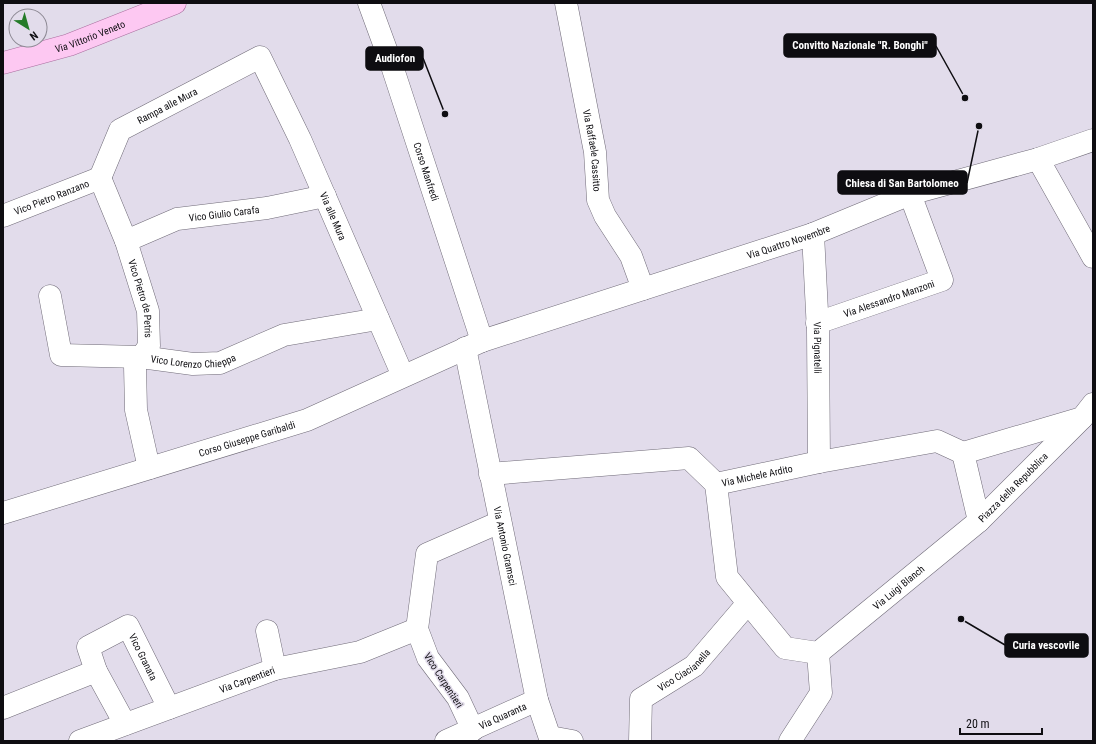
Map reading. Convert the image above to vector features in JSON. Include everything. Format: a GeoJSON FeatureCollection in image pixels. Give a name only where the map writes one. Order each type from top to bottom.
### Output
{"type":"FeatureCollection","features":[{"type":"Feature","properties":{"kind":"main road","name":"Via Vittorio Veneto"},"geometry":{"type":"LineString","coordinates":[[3,63],[69,45],[175,3]]}},
{"type":"Feature","properties":{"kind":"street","name":"Corso Manfredi"},"geometry":{"type":"LineString","coordinates":[[369,3],[391,63],[473,345]]}},
{"type":"Feature","properties":{"kind":"street","name":"Via Raffaele Cassitto"},"geometry":{"type":"LineString","coordinates":[[566,3],[595,152],[598,200],[605,216],[631,256],[643,289]]}},
{"type":"Feature","properties":{"kind":"street","name":"Rampa alle Mura"},"geometry":{"type":"LineString","coordinates":[[100,178],[120,130],[260,57]]}},
{"type":"Feature","properties":{"kind":"street","name":"Via alle Mura"},"geometry":{"type":"LineString","coordinates":[[260,57],[325,196],[403,376]]}},
{"type":"Feature","properties":{"kind":"street","name":"Via Quattro Novembre"},"geometry":{"type":"LineString","coordinates":[[473,345],[814,234],[910,194],[1038,159],[1093,140]]}},
{"type":"Feature","properties":{"kind":"street"},"geometry":{"type":"LineString","coordinates":[[1038,159],[1093,257]]}},
{"type":"Feature","properties":{"kind":"street","name":"Vico Pietro Ranzano"},"geometry":{"type":"LineString","coordinates":[[3,216],[100,178]]}},
{"type":"Feature","properties":{"kind":"street","name":"Vico Pietro de Petris"},"geometry":{"type":"LineString","coordinates":[[100,178],[126,241],[148,311],[149,346],[135,366],[136,410],[149,468]]}},
{"type":"Feature","properties":{"kind":"street","name":"Via Alessandro Manzoni"},"geometry":{"type":"LineString","coordinates":[[817,323],[942,280],[910,194]]}},
{"type":"Feature","properties":{"kind":"street","name":"Vico Giulio Carafa"},"geometry":{"type":"LineString","coordinates":[[126,241],[178,219],[267,208],[325,196]]}},
{"type":"Feature","properties":{"kind":"street","name":"Via Pignatelli"},"geometry":{"type":"LineString","coordinates":[[814,234],[819,462]]}},
{"type":"Feature","properties":{"kind":"street","name":"Vico Lorenzo Chieppa"},"geometry":{"type":"LineString","coordinates":[[50,296],[61,355],[141,357],[193,364],[220,363],[284,335],[378,319]]}},
{"type":"Feature","properties":{"kind":"street","name":"Corso Giuseppe Garibaldi"},"geometry":{"type":"LineString","coordinates":[[3,512],[307,420],[473,345]]}},
{"type":"Feature","properties":{"kind":"street","name":"Via Antonio Gramsci"},"geometry":{"type":"LineString","coordinates":[[473,345],[490,474],[537,700],[551,739]]}},
{"type":"Feature","properties":{"kind":"street","name":"Piazza della Repubblica"},"geometry":{"type":"LineString","coordinates":[[978,521],[963,453],[1088,411]]}},
{"type":"Feature","properties":{"kind":"street","name":"Piazza della Repubblica"},"geometry":{"type":"LineString","coordinates":[[978,521],[1088,411]]}},
{"type":"Feature","properties":{"kind":"street","name":"Via Michele Ardito"},"geometry":{"type":"LineString","coordinates":[[490,474],[689,458],[716,484],[819,462],[937,441],[963,453]]}},
{"type":"Feature","properties":{"kind":"street"},"geometry":{"type":"LineString","coordinates":[[716,484],[727,577],[785,648],[818,652],[821,693],[790,741]]}},
{"type":"Feature","properties":{"kind":"street","name":"Via Luigi Blanch"},"geometry":{"type":"LineString","coordinates":[[818,652],[978,521]]}},
{"type":"Feature","properties":{"kind":"street"},"geometry":{"type":"LineString","coordinates":[[417,629],[427,554],[500,522]]}},
{"type":"Feature","properties":{"kind":"street","name":"Vico Ciacianella"},"geometry":{"type":"LineString","coordinates":[[640,741],[641,699],[694,666],[748,603]]}},
{"type":"Feature","properties":{"kind":"street","name":"Vico Granata"},"geometry":{"type":"LineString","coordinates":[[125,724],[96,671],[88,647],[128,626],[169,708]]}},
{"type":"Feature","properties":{"kind":"street","name":"Via Carpentieri"},"geometry":{"type":"LineString","coordinates":[[80,741],[275,669],[360,652],[417,629]]}},
{"type":"Feature","properties":{"kind":"street","name":"Vico Carpentieri"},"geometry":{"type":"LineString","coordinates":[[417,629],[428,658],[458,698],[461,737]]}},
{"type":"Feature","properties":{"kind":"street"},"geometry":{"type":"LineString","coordinates":[[267,631],[275,669]]}},
{"type":"Feature","properties":{"kind":"street"},"geometry":{"type":"LineString","coordinates":[[3,708],[96,671]]}},
{"type":"Feature","properties":{"kind":"street","name":"Via Quaranta"},"geometry":{"type":"LineString","coordinates":[[461,737],[537,700]]}},
{"type":"Feature","properties":{"kind":"street"},"geometry":{"type":"LineString","coordinates":[[551,739],[572,741]]}},
{"type":"Feature","properties":{"kind":"place","name":"Convitto Nazionale \"R. Bonghi\""},"geometry":{"type":"Point","coordinates":[965,98]}},
{"type":"Feature","properties":{"kind":"place","name":"Audiofon"},"geometry":{"type":"Point","coordinates":[445,114]}},
{"type":"Feature","properties":{"kind":"place","name":"Chiesa di San Bartolomeo"},"geometry":{"type":"Point","coordinates":[979,126]}},
{"type":"Feature","properties":{"kind":"place","name":"Curia vescovile"},"geometry":{"type":"Point","coordinates":[961,619]}}]}
